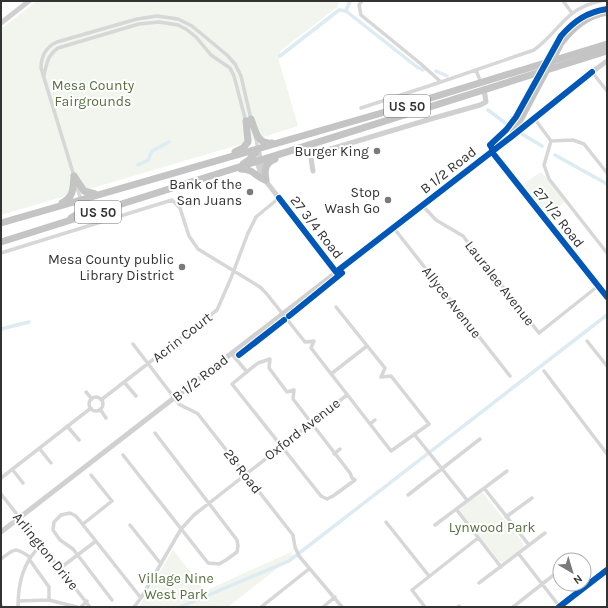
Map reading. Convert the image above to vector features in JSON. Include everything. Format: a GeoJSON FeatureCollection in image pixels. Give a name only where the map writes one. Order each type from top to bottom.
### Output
{"type":"FeatureCollection","features":[{"type":"Feature","properties":{"kind":"highway"},"geometry":{"type":"LineString","coordinates":[[511,137],[561,43],[576,26],[592,17],[607,12]]}},
{"type":"Feature","properties":{"kind":"highway"},"geometry":{"type":"LineString","coordinates":[[482,86],[485,86],[493,79],[607,44]]}},
{"type":"Feature","properties":{"kind":"highway","name":"US 50"},"geometry":{"type":"LineString","coordinates":[[1,223],[607,51]]}},
{"type":"Feature","properties":{"kind":"highway","name":"US 50"},"geometry":{"type":"LineString","coordinates":[[1,242],[327,140],[465,95],[482,86]]}},
{"type":"Feature","properties":{"kind":"highway"},"geometry":{"type":"LineString","coordinates":[[248,120],[257,137],[261,141],[267,143],[332,128]]}},
{"type":"Feature","properties":{"kind":"highway"},"geometry":{"type":"LineString","coordinates":[[185,170],[243,148],[248,142],[248,120]]}},
{"type":"Feature","properties":{"kind":"highway"},"geometry":{"type":"LineString","coordinates":[[266,181],[265,170],[270,161],[312,147],[327,140]]}},
{"type":"Feature","properties":{"kind":"highway"},"geometry":{"type":"LineString","coordinates":[[237,169],[248,161],[255,151]]}},
{"type":"Feature","properties":{"kind":"highway"},"geometry":{"type":"LineString","coordinates":[[237,169],[251,170],[266,181]]}},
{"type":"Feature","properties":{"kind":"highway"},"geometry":{"type":"LineString","coordinates":[[74,176],[84,191],[89,194],[98,195]]}},
{"type":"Feature","properties":{"kind":"highway"},"geometry":{"type":"LineString","coordinates":[[55,208],[70,198],[72,194],[74,176]]}},
{"type":"Feature","properties":{"kind":"highway"},"geometry":{"type":"LineString","coordinates":[[55,226],[80,212],[83,208],[81,200]]}},
{"type":"Feature","properties":{"kind":"main road"},"geometry":{"type":"LineString","coordinates":[[1,23],[29,1]]}},
{"type":"Feature","properties":{"kind":"main road","name":"B 1/2 Road"},"geometry":{"type":"LineString","coordinates":[[1,532],[393,227],[492,152],[592,72],[607,62]]}},
{"type":"Feature","properties":{"kind":"main road"},"geometry":{"type":"LineString","coordinates":[[313,171],[311,158],[314,154],[486,102],[482,86]]}},
{"type":"Feature","properties":{"kind":"main road","name":"27 3/4 Road"},"geometry":{"type":"LineString","coordinates":[[255,151],[261,174],[336,272]]}},
{"type":"Feature","properties":{"kind":"main road"},"geometry":{"type":"LineString","coordinates":[[560,607],[607,570]]}},
{"type":"Feature","properties":{"kind":"street"},"geometry":{"type":"LineString","coordinates":[[362,1],[359,5],[361,15],[441,82]]}},
{"type":"Feature","properties":{"kind":"street"},"geometry":{"type":"LineString","coordinates":[[564,1],[572,13]]}},
{"type":"Feature","properties":{"kind":"street"},"geometry":{"type":"LineString","coordinates":[[361,108],[534,50],[572,13],[587,5],[601,1]]}},
{"type":"Feature","properties":{"kind":"street"},"geometry":{"type":"LineString","coordinates":[[81,200],[41,68],[42,56],[47,48],[52,44],[137,19],[151,16],[171,17],[182,21],[192,26],[227,55],[235,64],[241,76],[255,151]]}},
{"type":"Feature","properties":{"kind":"street"},"geometry":{"type":"LineString","coordinates":[[44,75],[47,60],[58,48],[139,24],[159,22],[172,24],[186,29],[196,37],[211,55],[230,68],[248,120]]}},
{"type":"Feature","properties":{"kind":"street"},"geometry":{"type":"LineString","coordinates":[[476,70],[482,86]]}},
{"type":"Feature","properties":{"kind":"street"},"geometry":{"type":"LineString","coordinates":[[592,72],[607,91]]}},
{"type":"Feature","properties":{"kind":"street"},"geometry":{"type":"LineString","coordinates":[[534,118],[551,140]]}},
{"type":"Feature","properties":{"kind":"street"},"geometry":{"type":"LineString","coordinates":[[551,140],[573,140],[584,144],[607,173]]}},
{"type":"Feature","properties":{"kind":"street"},"geometry":{"type":"LineString","coordinates":[[551,140],[544,165],[549,179],[607,253]]}},
{"type":"Feature","properties":{"kind":"street","name":"27 1/2 Road"},"geometry":{"type":"LineString","coordinates":[[492,152],[607,297]]}},
{"type":"Feature","properties":{"kind":"street","name":"Acrin Court"},"geometry":{"type":"LineString","coordinates":[[101,400],[217,310],[256,217],[279,198]]}},
{"type":"Feature","properties":{"kind":"street"},"geometry":{"type":"LineString","coordinates":[[1,254],[172,200],[180,208],[189,236],[198,249],[266,293],[305,342],[314,341],[311,348],[391,451],[429,424],[391,376],[381,377],[385,368],[336,307]]}},
{"type":"Feature","properties":{"kind":"street","name":"Lauralee Avenue"},"geometry":{"type":"LineString","coordinates":[[422,205],[436,220],[463,236],[539,333],[598,286]]}},
{"type":"Feature","properties":{"kind":"street","name":"Allyce Avenue"},"geometry":{"type":"LineString","coordinates":[[393,227],[510,376]]}},
{"type":"Feature","properties":{"kind":"street"},"geometry":{"type":"LineString","coordinates":[[587,341],[607,366]]}},
{"type":"Feature","properties":{"kind":"street","name":"28 Road"},"geometry":{"type":"LineString","coordinates":[[133,344],[179,404],[185,408],[193,410],[198,414],[293,535],[295,547],[299,556],[342,607]]}},
{"type":"Feature","properties":{"kind":"street"},"geometry":{"type":"LineString","coordinates":[[331,374],[367,346]]}},
{"type":"Feature","properties":{"kind":"street"},"geometry":{"type":"LineString","coordinates":[[231,353],[247,372]]}},
{"type":"Feature","properties":{"kind":"street"},"geometry":{"type":"LineString","coordinates":[[270,359],[269,368],[287,392],[294,390],[292,399],[311,423],[355,480],[327,499],[321,496],[232,384],[258,363],[270,359]]}},
{"type":"Feature","properties":{"kind":"street"},"geometry":{"type":"LineString","coordinates":[[544,371],[607,454]]}},
{"type":"Feature","properties":{"kind":"street"},"geometry":{"type":"LineString","coordinates":[[124,382],[136,396]]}},
{"type":"Feature","properties":{"kind":"street"},"geometry":{"type":"LineString","coordinates":[[86,392],[92,399]]}},
{"type":"Feature","properties":{"kind":"street","name":"Oxford Avenue"},"geometry":{"type":"LineString","coordinates":[[134,607],[141,598],[181,529],[194,515],[347,395]]}},
{"type":"Feature","properties":{"kind":"street"},"geometry":{"type":"LineString","coordinates":[[90,408],[89,403],[92,399],[97,397],[101,400],[103,405],[100,410]]}},
{"type":"Feature","properties":{"kind":"street"},"geometry":{"type":"LineString","coordinates":[[90,408],[95,411],[100,410]]}},
{"type":"Feature","properties":{"kind":"street"},"geometry":{"type":"LineString","coordinates":[[1,478],[90,408]]}},
{"type":"Feature","properties":{"kind":"street"},"geometry":{"type":"LineString","coordinates":[[100,410],[106,418]]}},
{"type":"Feature","properties":{"kind":"street"},"geometry":{"type":"LineString","coordinates":[[370,424],[375,420]]}},
{"type":"Feature","properties":{"kind":"street"},"geometry":{"type":"LineString","coordinates":[[68,426],[79,440]]}},
{"type":"Feature","properties":{"kind":"street"},"geometry":{"type":"LineString","coordinates":[[123,455],[208,563],[219,564],[226,560],[237,552],[237,540],[155,433]]}},
{"type":"Feature","properties":{"kind":"street"},"geometry":{"type":"LineString","coordinates":[[414,434],[467,500]]}},
{"type":"Feature","properties":{"kind":"street"},"geometry":{"type":"LineString","coordinates":[[408,495],[480,439]]}},
{"type":"Feature","properties":{"kind":"street"},"geometry":{"type":"LineString","coordinates":[[40,448],[51,462]]}},
{"type":"Feature","properties":{"kind":"street"},"geometry":{"type":"LineString","coordinates":[[334,454],[340,450]]}},
{"type":"Feature","properties":{"kind":"street"},"geometry":{"type":"LineString","coordinates":[[12,469],[23,484]]}},
{"type":"Feature","properties":{"kind":"street"},"geometry":{"type":"LineString","coordinates":[[434,525],[507,470]]}},
{"type":"Feature","properties":{"kind":"street"},"geometry":{"type":"LineString","coordinates":[[83,524],[112,501],[91,475]]}},
{"type":"Feature","properties":{"kind":"street"},"geometry":{"type":"LineString","coordinates":[[484,488],[529,545]]}},
{"type":"Feature","properties":{"kind":"street","name":"Arlington Drive"},"geometry":{"type":"LineString","coordinates":[[1,494],[90,607]]}},
{"type":"Feature","properties":{"kind":"street"},"geometry":{"type":"LineString","coordinates":[[506,517],[532,498]]}},
{"type":"Feature","properties":{"kind":"street"},"geometry":{"type":"LineString","coordinates":[[456,509],[501,567]]}},
{"type":"Feature","properties":{"kind":"street"},"geometry":{"type":"LineString","coordinates":[[112,600],[71,546],[60,540],[54,534],[52,527],[61,514],[70,513],[76,516],[141,598]]}},
{"type":"Feature","properties":{"kind":"street"},"geometry":{"type":"LineString","coordinates":[[386,522],[429,576]]}},
{"type":"Feature","properties":{"kind":"street"},"geometry":{"type":"LineString","coordinates":[[130,525],[161,564]]}},
{"type":"Feature","properties":{"kind":"street"},"geometry":{"type":"LineString","coordinates":[[479,583],[545,533]]}},
{"type":"Feature","properties":{"kind":"street"},"geometry":{"type":"LineString","coordinates":[[425,607],[412,590],[478,538]]}},
{"type":"Feature","properties":{"kind":"street"},"geometry":{"type":"LineString","coordinates":[[59,569],[96,540]]}},
{"type":"Feature","properties":{"kind":"street"},"geometry":{"type":"LineString","coordinates":[[18,607],[20,582],[29,558],[41,545]]}},
{"type":"Feature","properties":{"kind":"street"},"geometry":{"type":"LineString","coordinates":[[1,559],[14,549],[17,549],[29,558],[50,587],[48,600]]}},
{"type":"Feature","properties":{"kind":"street"},"geometry":{"type":"LineString","coordinates":[[518,554],[560,607]]}},
{"type":"Feature","properties":{"kind":"street"},"geometry":{"type":"LineString","coordinates":[[261,607],[309,569]]}},
{"type":"Feature","properties":{"kind":"street"},"geometry":{"type":"LineString","coordinates":[[513,607],[552,576]]}},
{"type":"Feature","properties":{"kind":"street"},"geometry":{"type":"LineString","coordinates":[[323,607],[335,597]]}},
{"type":"Feature","properties":{"kind":"street"},"geometry":{"type":"LineString","coordinates":[[18,601],[48,600],[77,607]]}},
{"type":"Feature","properties":{"kind":"street"},"geometry":{"type":"LineString","coordinates":[[81,607],[87,602]]}},
{"type":"Feature","properties":{"kind":"green space","name":"Mesa County Fairgrounds"},"geometry":{"type":"Polygon","coordinates":[[[37,1],[340,1],[337,7],[280,51],[279,61],[298,126],[1,215],[1,29],[37,1]]]}},
{"type":"Feature","properties":{"kind":"green space"},"geometry":{"type":"Polygon","coordinates":[[[541,172],[566,201],[544,218],[523,184],[541,172]]]}},
{"type":"Feature","properties":{"kind":"green space","name":"Lynwood Park"},"geometry":{"type":"Polygon","coordinates":[[[482,492],[523,543],[523,547],[503,562],[499,561],[459,510],[482,492]]]}},
{"type":"Feature","properties":{"kind":"green space","name":"Village Nine West Park"},"geometry":{"type":"Polygon","coordinates":[[[173,550],[205,591],[291,552],[293,556],[228,607],[139,607],[173,550]]]}},
{"type":"Feature","properties":{"kind":"waterway"},"geometry":{"type":"LineString","coordinates":[[346,11],[350,1]]}},
{"type":"Feature","properties":{"kind":"waterway"},"geometry":{"type":"LineString","coordinates":[[280,56],[339,10],[346,11],[417,67],[423,70]]}},
{"type":"Feature","properties":{"kind":"waterway"},"geometry":{"type":"LineString","coordinates":[[436,71],[447,76]]}},
{"type":"Feature","properties":{"kind":"waterway"},"geometry":{"type":"LineString","coordinates":[[488,110],[508,125]]}},
{"type":"Feature","properties":{"kind":"waterway"},"geometry":{"type":"LineString","coordinates":[[522,134],[542,146]]}},
{"type":"Feature","properties":{"kind":"waterway"},"geometry":{"type":"LineString","coordinates":[[138,165],[148,160],[152,151],[169,142]]}},
{"type":"Feature","properties":{"kind":"waterway"},"geometry":{"type":"LineString","coordinates":[[555,155],[607,184]]}},
{"type":"Feature","properties":{"kind":"waterway"},"geometry":{"type":"LineString","coordinates":[[180,607],[289,561],[607,315]]}},
{"type":"Feature","properties":{"kind":"waterway"},"geometry":{"type":"LineString","coordinates":[[1,329],[29,322]]}},
{"type":"Feature","properties":{"kind":"cycle path"},"geometry":{"type":"LineString","coordinates":[[492,152],[490,145],[506,130],[516,117],[561,36],[581,18],[593,12],[607,9]]}},
{"type":"Feature","properties":{"kind":"cycle path"},"geometry":{"type":"LineString","coordinates":[[279,198],[336,272],[511,137],[592,72]]}},
{"type":"Feature","properties":{"kind":"cycle path"},"geometry":{"type":"LineString","coordinates":[[492,152],[607,297]]}},
{"type":"Feature","properties":{"kind":"cycle path"},"geometry":{"type":"LineString","coordinates":[[289,316],[342,273],[340,271]]}},
{"type":"Feature","properties":{"kind":"cycle path"},"geometry":{"type":"LineString","coordinates":[[239,355],[284,320]]}},
{"type":"Feature","properties":{"kind":"cycle path"},"geometry":{"type":"LineString","coordinates":[[559,607],[607,570]]}},
{"type":"Feature","properties":{"kind":"place","name":"Burger King"},"geometry":{"type":"Point","coordinates":[377,151]}},
{"type":"Feature","properties":{"kind":"place","name":"Bank of the San Juans"},"geometry":{"type":"Point","coordinates":[250,192]}},
{"type":"Feature","properties":{"kind":"place","name":"Stop Wash Go"},"geometry":{"type":"Point","coordinates":[388,200]}},
{"type":"Feature","properties":{"kind":"place","name":"Mesa County public Library District"},"geometry":{"type":"Point","coordinates":[182,267]}}]}
